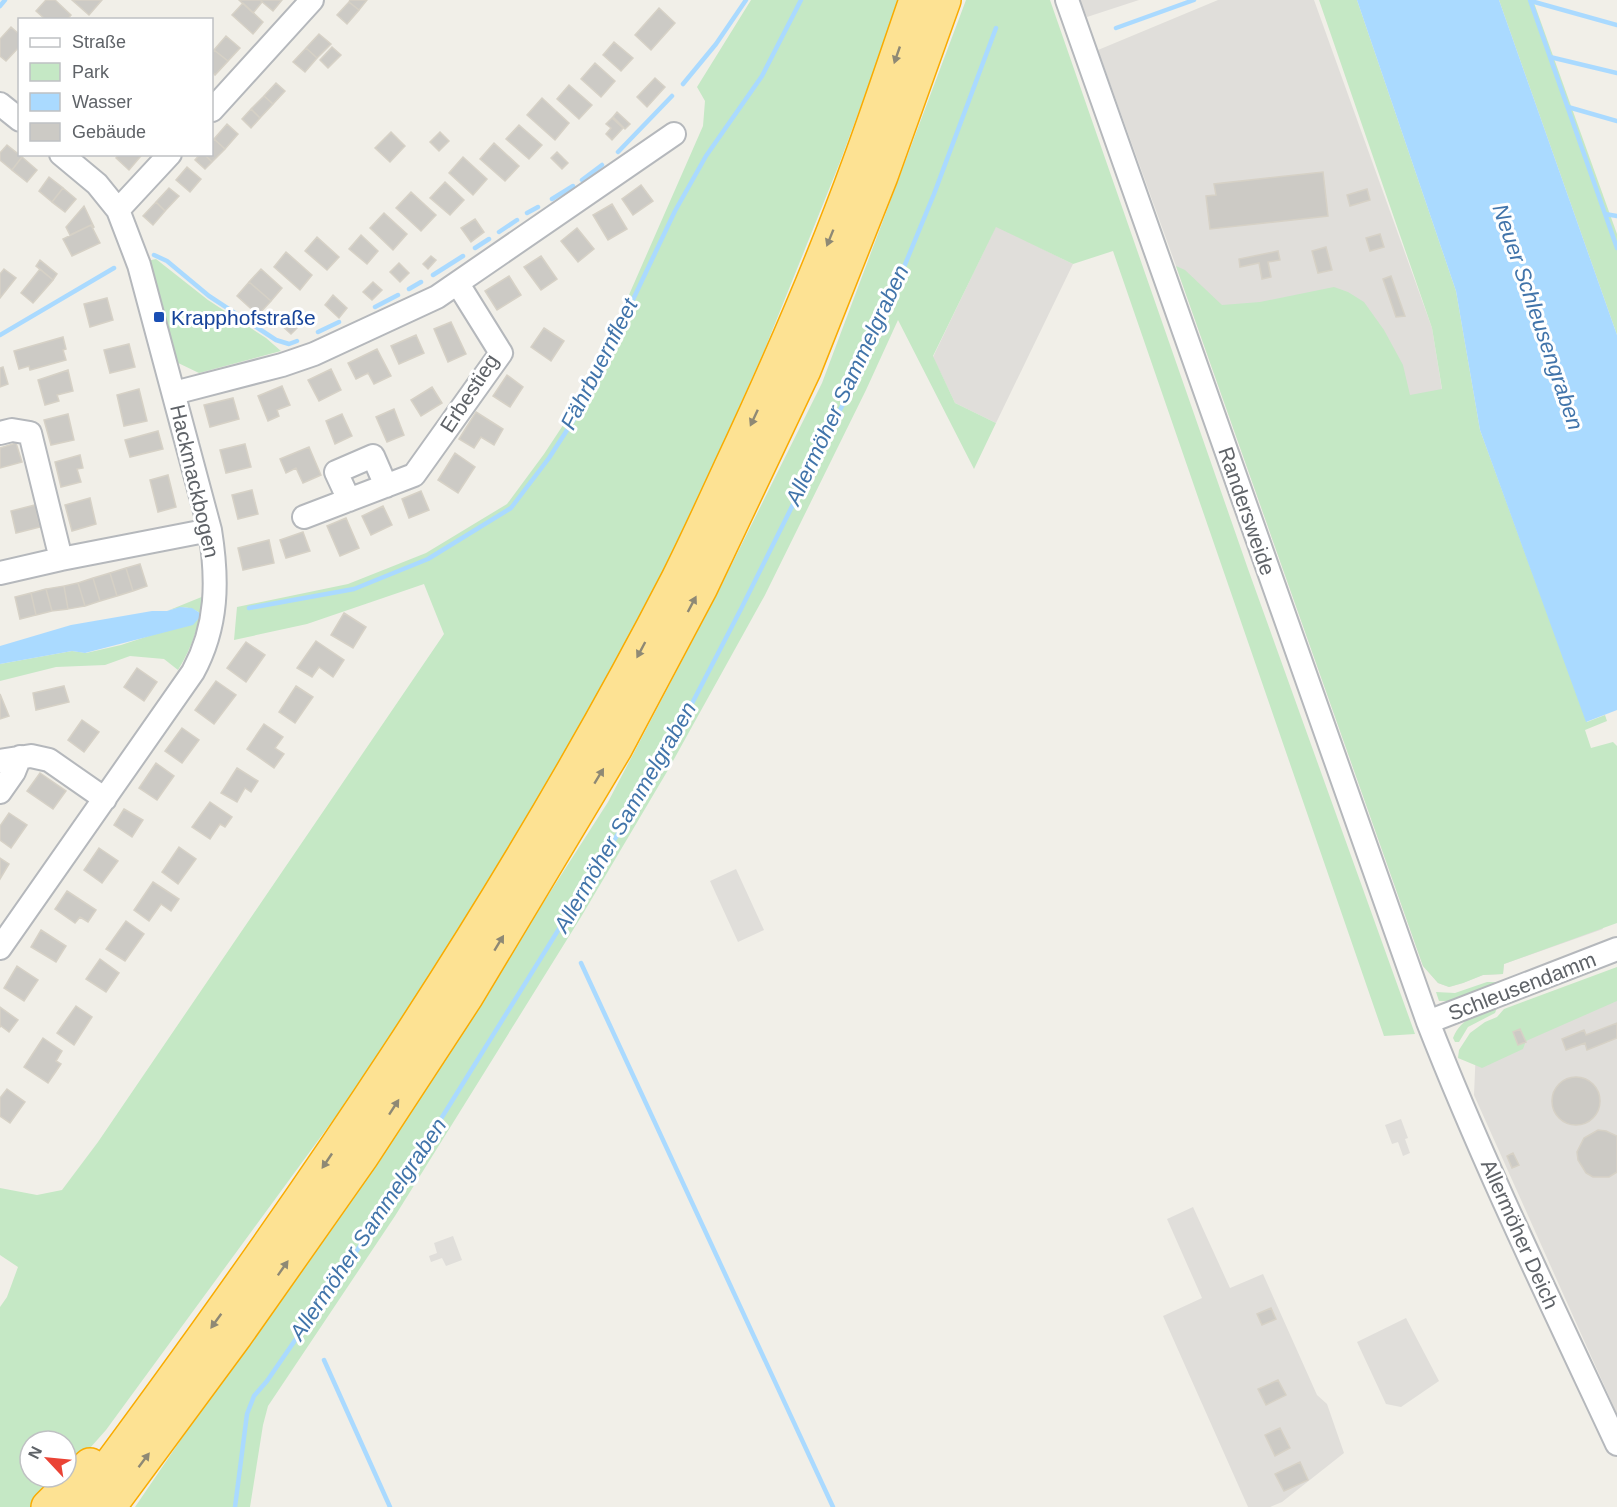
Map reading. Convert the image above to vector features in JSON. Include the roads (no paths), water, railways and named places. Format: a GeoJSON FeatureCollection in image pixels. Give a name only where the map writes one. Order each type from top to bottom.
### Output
{"type":"FeatureCollection","features":[{"type":"Feature","properties":{"kind":"highway"},"geometry":{"type":"LineString","coordinates":[[79,1507],[278,1232],[396,1060],[594,737],[680,576],[782,359],[858,168],[916,0]]}},
{"type":"Feature","properties":{"kind":"highway"},"geometry":{"type":"LineString","coordinates":[[109,1507],[236,1335],[362,1156],[466,997],[615,749],[701,587],[804,370],[881,176],[944,0]]}},
{"type":"Feature","properties":{"kind":"highway"},"geometry":{"type":"LineString","coordinates":[[48,1507],[83,1472],[144,1419]]}},
{"type":"Feature","properties":{"kind":"street"},"geometry":{"type":"LineString","coordinates":[[213,109],[312,0]]}},
{"type":"Feature","properties":{"kind":"street","name":"Randersweide"},"geometry":{"type":"LineString","coordinates":[[1067,0],[1428,1022]]}},
{"type":"Feature","properties":{"kind":"street"},"geometry":{"type":"LineString","coordinates":[[0,104],[18,118]]}},
{"type":"Feature","properties":{"kind":"street"},"geometry":{"type":"LineString","coordinates":[[174,393],[282,365],[314,354],[413,309],[458,284],[674,134]]}},
{"type":"Feature","properties":{"kind":"street","name":"Hackmackbogen"},"geometry":{"type":"LineString","coordinates":[[0,948],[188,681],[205,647],[213,619],[216,586],[210,530],[140,265],[118,210],[97,184],[63,156]]}},
{"type":"Feature","properties":{"kind":"street"},"geometry":{"type":"LineString","coordinates":[[118,210],[169,156]]}},
{"type":"Feature","properties":{"kind":"street","name":"Erbestieg"},"geometry":{"type":"LineString","coordinates":[[304,517],[414,475],[501,352],[458,284]]}},
{"type":"Feature","properties":{"kind":"street"},"geometry":{"type":"LineString","coordinates":[[0,433],[12,430],[30,433],[61,559]]}},
{"type":"Feature","properties":{"kind":"street"},"geometry":{"type":"LineString","coordinates":[[349,500],[336,472],[373,456],[386,486]]}},
{"type":"Feature","properties":{"kind":"street"},"geometry":{"type":"LineString","coordinates":[[0,573],[210,530]]}},
{"type":"Feature","properties":{"kind":"street"},"geometry":{"type":"LineString","coordinates":[[0,792],[14,772],[10,759],[32,756],[50,760],[105,799]]}},
{"type":"Feature","properties":{"kind":"street","name":"Schleusendamm"},"geometry":{"type":"LineString","coordinates":[[1428,1022],[1617,949]]}},
{"type":"Feature","properties":{"kind":"street","name":"Allermöher Deich"},"geometry":{"type":"LineString","coordinates":[[1428,1022],[1532,1262],[1617,1444]]}},
{"type":"Feature","properties":{"kind":"water","name":"Neuer Schleusengraben"},"geometry":{"type":"Polygon","coordinates":[[[1357,0],[1499,0],[1617,335],[1617,710],[1586,722],[1480,430],[1456,291],[1357,0]]]}},
{"type":"Feature","properties":{"kind":"water"},"geometry":{"type":"Polygon","coordinates":[[[180,607],[192,608],[200,613],[200,617],[193,625],[85,653],[72,651],[0,664],[0,646],[71,625],[152,611],[167,611],[180,607]]]}},
{"type":"Feature","properties":{"kind":"waterway"},"geometry":{"type":"LineString","coordinates":[[0,6],[5,0]]}},
{"type":"Feature","properties":{"kind":"waterway"},"geometry":{"type":"LineString","coordinates":[[683,84],[716,44],[746,0]]}},
{"type":"Feature","properties":{"kind":"waterway","name":"Fährbuernfleet"},"geometry":{"type":"LineString","coordinates":[[249,608],[354,589],[428,559],[511,508],[549,458],[582,407],[675,211],[706,156],[762,76],[801,0]]}},
{"type":"Feature","properties":{"kind":"waterway"},"geometry":{"type":"LineString","coordinates":[[1116,28],[1194,0]]}},
{"type":"Feature","properties":{"kind":"waterway"},"geometry":{"type":"LineString","coordinates":[[1530,0],[1617,248]]}},
{"type":"Feature","properties":{"kind":"waterway"},"geometry":{"type":"LineString","coordinates":[[1531,1],[1617,25]]}},
{"type":"Feature","properties":{"kind":"waterway","name":"Allermöher Sammelgraben"},"geometry":{"type":"LineString","coordinates":[[235,1507],[247,1414],[254,1396],[267,1381],[380,1217],[657,771],[741,609],[849,392],[883,318],[934,194],[996,28]]}},
{"type":"Feature","properties":{"kind":"waterway"},"geometry":{"type":"LineString","coordinates":[[1550,57],[1617,73]]}},
{"type":"Feature","properties":{"kind":"waterway"},"geometry":{"type":"LineString","coordinates":[[618,152],[672,96]]}},
{"type":"Feature","properties":{"kind":"waterway"},"geometry":{"type":"LineString","coordinates":[[1568,107],[1617,121]]}},
{"type":"Feature","properties":{"kind":"waterway"},"geometry":{"type":"LineString","coordinates":[[582,180],[602,165]]}},
{"type":"Feature","properties":{"kind":"waterway"},"geometry":{"type":"LineString","coordinates":[[552,199],[573,186]]}},
{"type":"Feature","properties":{"kind":"waterway"},"geometry":{"type":"LineString","coordinates":[[527,213],[538,207]]}},
{"type":"Feature","properties":{"kind":"waterway"},"geometry":{"type":"LineString","coordinates":[[1605,214],[1617,216]]}},
{"type":"Feature","properties":{"kind":"waterway"},"geometry":{"type":"LineString","coordinates":[[499,232],[517,220]]}},
{"type":"Feature","properties":{"kind":"waterway"},"geometry":{"type":"LineString","coordinates":[[475,248],[489,239]]}},
{"type":"Feature","properties":{"kind":"waterway"},"geometry":{"type":"LineString","coordinates":[[154,255],[167,261],[209,296],[276,340],[289,344],[297,341]]}},
{"type":"Feature","properties":{"kind":"waterway"},"geometry":{"type":"LineString","coordinates":[[433,275],[463,256]]}},
{"type":"Feature","properties":{"kind":"waterway"},"geometry":{"type":"LineString","coordinates":[[0,335],[114,268]]}},
{"type":"Feature","properties":{"kind":"waterway"},"geometry":{"type":"LineString","coordinates":[[409,289],[421,282]]}},
{"type":"Feature","properties":{"kind":"waterway"},"geometry":{"type":"LineString","coordinates":[[375,307],[398,295]]}},
{"type":"Feature","properties":{"kind":"waterway"},"geometry":{"type":"LineString","coordinates":[[318,332],[339,322]]}},
{"type":"Feature","properties":{"kind":"waterway"},"geometry":{"type":"LineString","coordinates":[[581,963],[833,1507]]}},
{"type":"Feature","properties":{"kind":"waterway"},"geometry":{"type":"LineString","coordinates":[[324,1360],[390,1507]]}},
{"type":"Feature","properties":{"kind":"place","name":"Krapphofstraße"},"geometry":{"type":"Point","coordinates":[159,317]}}]}
